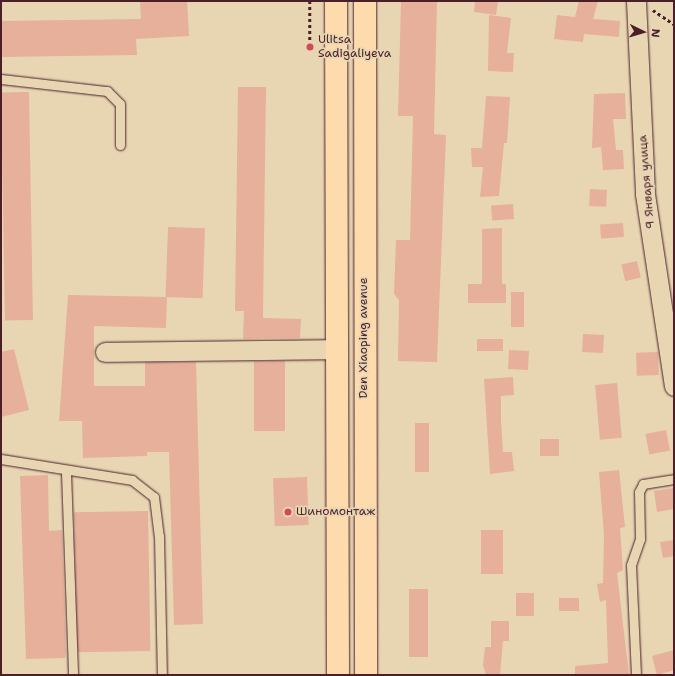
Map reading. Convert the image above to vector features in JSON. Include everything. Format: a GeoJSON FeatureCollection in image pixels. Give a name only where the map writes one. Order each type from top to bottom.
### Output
{"type":"FeatureCollection","features":[{"type":"Feature","properties":{"kind":"main road"},"geometry":{"type":"LineString","coordinates":[[336,1],[338,675]]}},
{"type":"Feature","properties":{"kind":"main road","name":"Den Xiaoping avenue"},"geometry":{"type":"LineString","coordinates":[[365,1],[366,675]]}},
{"type":"Feature","properties":{"kind":"street","name":"9 Января улица"},"geometry":{"type":"LineString","coordinates":[[643,5],[645,194],[674,386]]}},
{"type":"Feature","properties":{"kind":"street"},"geometry":{"type":"LineString","coordinates":[[105,352],[337,349]]}},
{"type":"Feature","properties":{"kind":"lane"},"geometry":{"type":"LineString","coordinates":[[1,79],[107,91],[120,104],[120,145]]}},
{"type":"Feature","properties":{"kind":"lane"},"geometry":{"type":"LineString","coordinates":[[1,459],[66,472],[132,480],[154,497],[160,536],[162,675]]}},
{"type":"Feature","properties":{"kind":"lane"},"geometry":{"type":"LineString","coordinates":[[66,472],[73,675]]}},
{"type":"Feature","properties":{"kind":"lane"},"geometry":{"type":"LineString","coordinates":[[636,675],[631,565],[640,539],[639,492],[644,484],[674,479]]}},
{"type":"Feature","properties":{"kind":"path"},"geometry":{"type":"LineString","coordinates":[[310,1],[310,47]]}},
{"type":"Feature","properties":{"kind":"path"},"geometry":{"type":"LineString","coordinates":[[643,5],[674,24]]}},
{"type":"Feature","properties":{"kind":"building"},"geometry":{"type":"Polygon","coordinates":[[[140,1],[187,1],[189,36],[136,39],[137,55],[1,57],[1,21],[141,19],[140,1]]]}},
{"type":"Feature","properties":{"kind":"building"},"geometry":{"type":"Polygon","coordinates":[[[401,1],[437,1],[434,134],[446,135],[437,362],[398,361],[399,300],[394,294],[396,240],[410,240],[413,116],[398,116],[401,1]]]}},
{"type":"Feature","properties":{"kind":"building"},"geometry":{"type":"Polygon","coordinates":[[[475,1],[498,1],[496,15],[474,12],[475,1]]]}},
{"type":"Feature","properties":{"kind":"building"},"geometry":{"type":"Polygon","coordinates":[[[579,1],[598,1],[593,19],[620,21],[619,37],[584,34],[583,42],[554,39],[557,15],[575,17],[579,1]]]}},
{"type":"Feature","properties":{"kind":"building"},"geometry":{"type":"Polygon","coordinates":[[[489,15],[511,18],[507,53],[514,53],[513,72],[488,71],[489,15]]]}},
{"type":"Feature","properties":{"kind":"building"},"geometry":{"type":"Polygon","coordinates":[[[238,87],[266,87],[263,318],[301,319],[300,338],[243,339],[244,311],[235,311],[238,87]]]}},
{"type":"Feature","properties":{"kind":"building"},"geometry":{"type":"Polygon","coordinates":[[[1,92],[29,92],[33,320],[5,320],[1,92]]]}},
{"type":"Feature","properties":{"kind":"building"},"geometry":{"type":"Polygon","coordinates":[[[625,93],[626,119],[613,119],[616,150],[623,150],[624,169],[603,170],[601,147],[592,148],[594,94],[625,93]]]}},
{"type":"Feature","properties":{"kind":"building"},"geometry":{"type":"Polygon","coordinates":[[[486,96],[510,97],[507,143],[504,143],[499,196],[480,197],[483,167],[472,167],[471,148],[482,148],[486,96]]]}},
{"type":"Feature","properties":{"kind":"building"},"geometry":{"type":"Polygon","coordinates":[[[590,189],[607,190],[606,207],[589,206],[590,189]]]}},
{"type":"Feature","properties":{"kind":"building"},"geometry":{"type":"Polygon","coordinates":[[[513,204],[514,219],[492,220],[491,206],[513,204]]]}},
{"type":"Feature","properties":{"kind":"building"},"geometry":{"type":"Polygon","coordinates":[[[623,223],[624,237],[601,239],[600,225],[623,223]]]}},
{"type":"Feature","properties":{"kind":"building"},"geometry":{"type":"Polygon","coordinates":[[[168,227],[205,228],[203,298],[166,297],[168,227]]]}},
{"type":"Feature","properties":{"kind":"building"},"geometry":{"type":"Polygon","coordinates":[[[502,228],[502,284],[506,284],[506,303],[468,303],[468,284],[482,284],[482,229],[502,228]]]}},
{"type":"Feature","properties":{"kind":"building"},"geometry":{"type":"Polygon","coordinates":[[[637,261],[641,278],[625,281],[621,265],[637,261]]]}},
{"type":"Feature","properties":{"kind":"building"},"geometry":{"type":"Polygon","coordinates":[[[511,292],[524,292],[524,327],[511,327],[511,292]]]}},
{"type":"Feature","properties":{"kind":"building"},"geometry":{"type":"Polygon","coordinates":[[[68,295],[167,297],[166,328],[94,326],[94,386],[145,386],[145,362],[196,362],[203,624],[174,625],[169,452],[147,452],[147,456],[83,458],[82,421],[59,421],[68,295]]]}},
{"type":"Feature","properties":{"kind":"building"},"geometry":{"type":"Polygon","coordinates":[[[583,334],[604,335],[603,353],[582,352],[583,334]]]}},
{"type":"Feature","properties":{"kind":"building"},"geometry":{"type":"Polygon","coordinates":[[[477,339],[503,339],[503,351],[477,351],[477,339]]]}},
{"type":"Feature","properties":{"kind":"building"},"geometry":{"type":"Polygon","coordinates":[[[14,349],[29,410],[1,417],[1,352],[14,349]]]}},
{"type":"Feature","properties":{"kind":"building"},"geometry":{"type":"Polygon","coordinates":[[[509,350],[529,351],[528,370],[508,369],[509,350]]]}},
{"type":"Feature","properties":{"kind":"building"},"geometry":{"type":"Polygon","coordinates":[[[658,352],[659,375],[637,376],[636,353],[658,352]]]}},
{"type":"Feature","properties":{"kind":"building"},"geometry":{"type":"Polygon","coordinates":[[[254,361],[285,361],[285,431],[254,431],[254,361]]]}},
{"type":"Feature","properties":{"kind":"building"},"geometry":{"type":"Polygon","coordinates":[[[513,377],[514,395],[501,396],[501,421],[503,452],[512,452],[514,471],[490,474],[484,379],[513,377]]]}},
{"type":"Feature","properties":{"kind":"building"},"geometry":{"type":"Polygon","coordinates":[[[617,383],[622,438],[600,440],[595,385],[617,383]]]}},
{"type":"Feature","properties":{"kind":"building"},"geometry":{"type":"Polygon","coordinates":[[[415,423],[429,423],[429,472],[415,472],[415,423]]]}},
{"type":"Feature","properties":{"kind":"building"},"geometry":{"type":"Polygon","coordinates":[[[666,430],[670,451],[649,455],[645,434],[666,430]]]}},
{"type":"Feature","properties":{"kind":"building"},"geometry":{"type":"Polygon","coordinates":[[[540,439],[559,439],[559,456],[540,456],[540,439]]]}},
{"type":"Feature","properties":{"kind":"building"},"geometry":{"type":"Polygon","coordinates":[[[619,470],[625,527],[620,528],[623,570],[617,573],[629,675],[575,675],[575,666],[608,663],[606,600],[600,602],[597,584],[603,583],[604,536],[599,472],[619,470]]]}},
{"type":"Feature","properties":{"kind":"building"},"geometry":{"type":"Polygon","coordinates":[[[48,475],[49,531],[62,530],[66,653],[65,658],[26,659],[20,476],[48,475]]]}},
{"type":"Feature","properties":{"kind":"building"},"geometry":{"type":"Polygon","coordinates":[[[307,477],[309,525],[275,526],[273,478],[307,477]]]}},
{"type":"Feature","properties":{"kind":"building"},"geometry":{"type":"Polygon","coordinates":[[[674,488],[674,509],[657,512],[654,491],[674,488]]]}},
{"type":"Feature","properties":{"kind":"building"},"geometry":{"type":"Polygon","coordinates":[[[148,511],[150,651],[76,652],[74,512],[148,511]]]}},
{"type":"Feature","properties":{"kind":"building"},"geometry":{"type":"Polygon","coordinates":[[[481,530],[503,530],[503,574],[481,574],[481,530]]]}},
{"type":"Feature","properties":{"kind":"building"},"geometry":{"type":"Polygon","coordinates":[[[674,540],[674,556],[663,558],[660,542],[674,540]]]}},
{"type":"Feature","properties":{"kind":"building"},"geometry":{"type":"Polygon","coordinates":[[[409,589],[428,589],[428,657],[409,657],[409,589]]]}},
{"type":"Feature","properties":{"kind":"building"},"geometry":{"type":"Polygon","coordinates":[[[516,593],[534,593],[534,616],[516,616],[516,593]]]}},
{"type":"Feature","properties":{"kind":"building"},"geometry":{"type":"Polygon","coordinates":[[[559,598],[579,598],[579,611],[559,611],[559,598]]]}},
{"type":"Feature","properties":{"kind":"building"},"geometry":{"type":"Polygon","coordinates":[[[491,621],[509,621],[509,641],[503,641],[500,675],[486,675],[483,665],[485,647],[491,647],[491,621]]]}},
{"type":"Feature","properties":{"kind":"building"},"geometry":{"type":"Polygon","coordinates":[[[674,650],[674,670],[657,675],[652,656],[674,650]]]}},
{"type":"Feature","properties":{"kind":"place","name":"Ulitsa Sadigaliyeva"},"geometry":{"type":"Point","coordinates":[310,47]}},
{"type":"Feature","properties":{"kind":"place","name":"Шиномонтаж"},"geometry":{"type":"Point","coordinates":[288,512]}}]}
